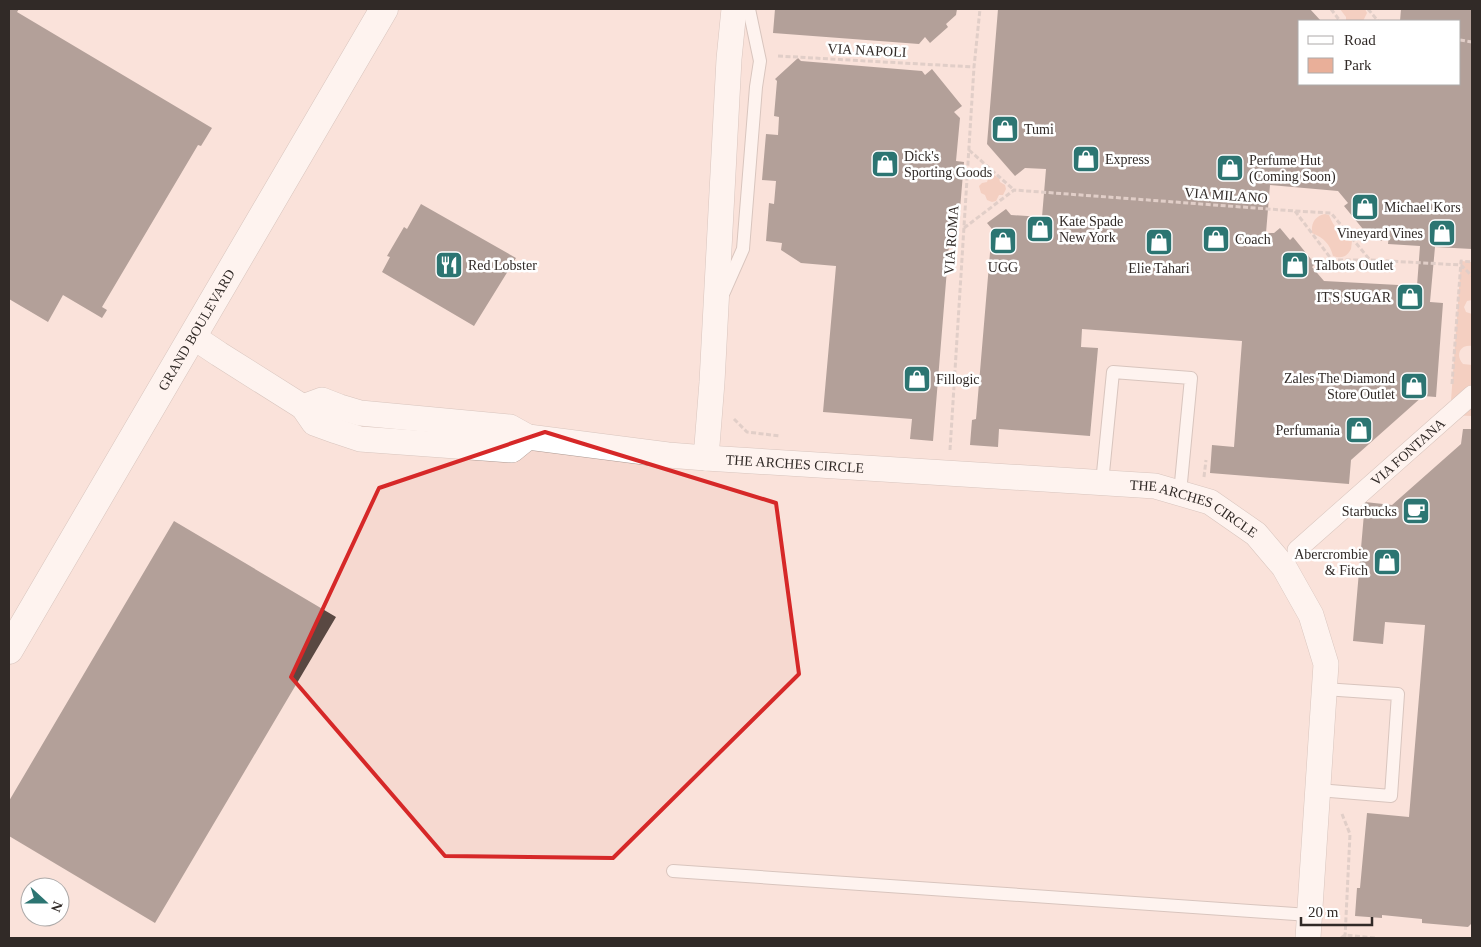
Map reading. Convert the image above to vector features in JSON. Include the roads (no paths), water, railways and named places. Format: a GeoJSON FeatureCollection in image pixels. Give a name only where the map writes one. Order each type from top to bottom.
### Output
{"type":"FeatureCollection","features":[{"type":"Feature","properties":{"kind":"street","name":"GRAND BOULEVARD"},"geometry":{"type":"LineString","coordinates":[[9,650],[384,9]]}},
{"type":"Feature","properties":{"kind":"street"},"geometry":{"type":"LineString","coordinates":[[706,458],[712,382],[729,59],[734,9]]}},
{"type":"Feature","properties":{"kind":"street","name":"THE ARCHES CIRCLE"},"geometry":{"type":"LineString","coordinates":[[192,336],[303,407],[314,423],[360,439],[512,450],[528,437],[706,458],[1155,486],[1210,502],[1256,534],[1284,567],[1311,615],[1326,664],[1309,927]]}},
{"type":"Feature","properties":{"kind":"street","name":"VIA FONTANA"},"geometry":{"type":"LineString","coordinates":[[1296,550],[1472,395]]}},
{"type":"Feature","properties":{"kind":"lane"},"geometry":{"type":"LineString","coordinates":[[716,311],[742,249],[760,60],[748,9]]}},
{"type":"Feature","properties":{"kind":"lane"},"geometry":{"type":"LineString","coordinates":[[1102,483],[1113,372],[1191,378],[1180,493]]}},
{"type":"Feature","properties":{"kind":"lane"},"geometry":{"type":"LineString","coordinates":[[1318,790],[1391,796],[1398,694],[1324,689]]}},
{"type":"Feature","properties":{"kind":"lane"},"geometry":{"type":"LineString","coordinates":[[673,872],[1309,927]]}},
{"type":"Feature","properties":{"kind":"place","name":"Tumi"},"geometry":{"type":"Point","coordinates":[1005,129]}},
{"type":"Feature","properties":{"kind":"place","name":"Express"},"geometry":{"type":"Point","coordinates":[1086,159]}},
{"type":"Feature","properties":{"kind":"place","name":"Dick's Sporting Goods"},"geometry":{"type":"Point","coordinates":[885,164]}},
{"type":"Feature","properties":{"kind":"place","name":"Perfume Hut (Coming Soon)"},"geometry":{"type":"Point","coordinates":[1230,168]}},
{"type":"Feature","properties":{"kind":"place","name":"Michael Kors"},"geometry":{"type":"Point","coordinates":[1365,207]}},
{"type":"Feature","properties":{"kind":"place","name":"Kate Spade New York"},"geometry":{"type":"Point","coordinates":[1040,229]}},
{"type":"Feature","properties":{"kind":"place","name":"Vineyard Vines"},"geometry":{"type":"Point","coordinates":[1442,233]}},
{"type":"Feature","properties":{"kind":"place","name":"Coach"},"geometry":{"type":"Point","coordinates":[1216,239]}},
{"type":"Feature","properties":{"kind":"place","name":"UGG"},"geometry":{"type":"Point","coordinates":[1003,241]}},
{"type":"Feature","properties":{"kind":"place","name":"Elie Tahari"},"geometry":{"type":"Point","coordinates":[1159,242]}},
{"type":"Feature","properties":{"kind":"place","name":"Red Lobster"},"geometry":{"type":"Point","coordinates":[449,265]}},
{"type":"Feature","properties":{"kind":"place","name":"Talbots Outlet"},"geometry":{"type":"Point","coordinates":[1295,265]}},
{"type":"Feature","properties":{"kind":"place","name":"IT'S SUGAR"},"geometry":{"type":"Point","coordinates":[1410,297]}},
{"type":"Feature","properties":{"kind":"place","name":"Fillogic"},"geometry":{"type":"Point","coordinates":[917,379]}},
{"type":"Feature","properties":{"kind":"place","name":"Zales The Diamond Store Outlet"},"geometry":{"type":"Point","coordinates":[1414,386]}},
{"type":"Feature","properties":{"kind":"place","name":"Perfumania"},"geometry":{"type":"Point","coordinates":[1359,430]}},
{"type":"Feature","properties":{"kind":"place","name":"Starbucks"},"geometry":{"type":"Point","coordinates":[1416,511]}},
{"type":"Feature","properties":{"kind":"place","name":"Abercrombie & Fitch"},"geometry":{"type":"Point","coordinates":[1387,562]}}]}
